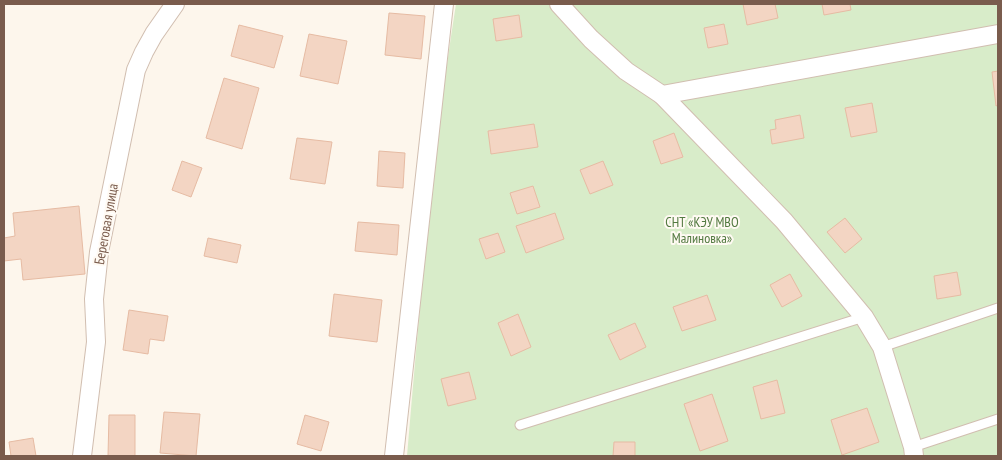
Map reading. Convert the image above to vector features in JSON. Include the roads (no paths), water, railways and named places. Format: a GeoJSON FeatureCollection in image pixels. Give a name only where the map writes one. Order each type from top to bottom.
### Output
{"type":"FeatureCollection","features":[{"type":"Feature","properties":{"kind":"street","name":"Береговая улица"},"geometry":{"type":"LineString","coordinates":[[82,456],[96,342],[94,299],[99,252],[136,70],[154,34],[175,4]]}},
{"type":"Feature","properties":{"kind":"street"},"geometry":{"type":"LineString","coordinates":[[394,456],[444,4]]}},
{"type":"Feature","properties":{"kind":"street"},"geometry":{"type":"LineString","coordinates":[[559,4],[591,39],[626,72],[662,95],[784,221],[864,317],[882,348],[913,451]]}},
{"type":"Feature","properties":{"kind":"street"},"geometry":{"type":"LineString","coordinates":[[662,95],[998,34]]}},
{"type":"Feature","properties":{"kind":"lane"},"geometry":{"type":"LineString","coordinates":[[882,348],[998,308]]}},
{"type":"Feature","properties":{"kind":"lane"},"geometry":{"type":"LineString","coordinates":[[520,425],[864,317]]}},
{"type":"Feature","properties":{"kind":"lane"},"geometry":{"type":"LineString","coordinates":[[913,451],[998,419]]}},
{"type":"Feature","properties":{"kind":"park label","name":"СНТ «КЭУ МВО Малиновка»"},"geometry":{"type":"Point","coordinates":[702,230]}}]}
